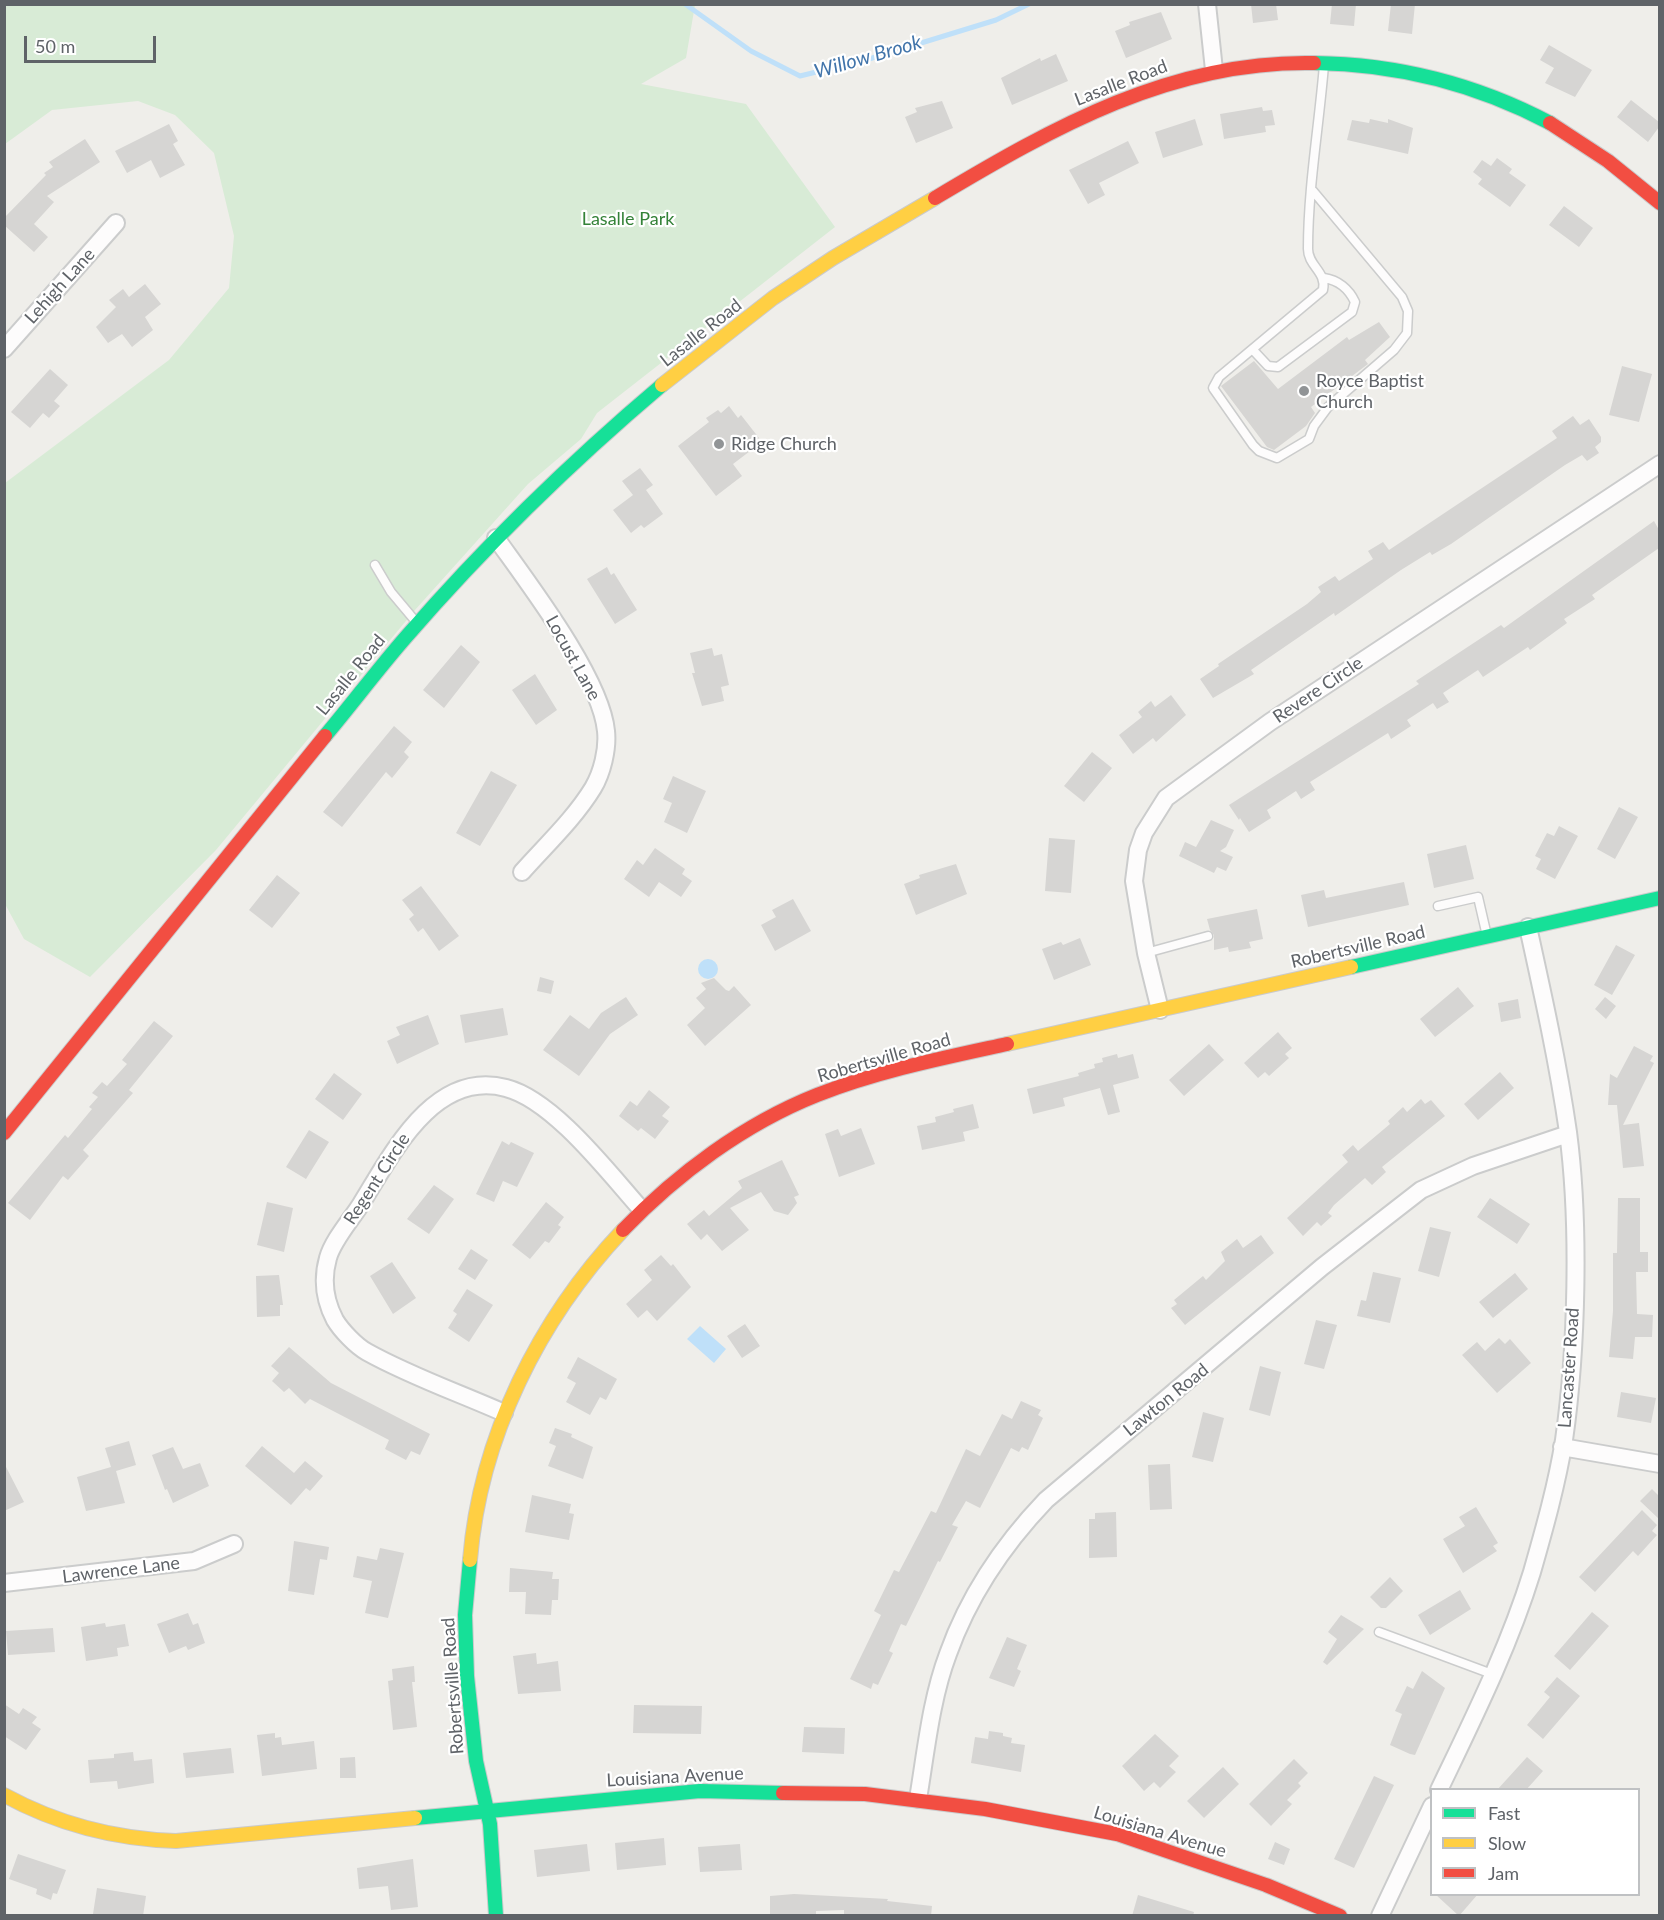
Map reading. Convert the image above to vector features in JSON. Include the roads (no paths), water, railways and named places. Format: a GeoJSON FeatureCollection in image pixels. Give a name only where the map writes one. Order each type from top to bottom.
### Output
{"type":"FeatureCollection","features":[{"type":"Feature","properties":{"kind":"street"},"geometry":{"type":"LineString","coordinates":[[1207,4],[1214,70]]}},
{"type":"Feature","properties":{"kind":"street","name":"Lasalle Road"},"geometry":{"type":"LineString","coordinates":[[4,1133],[302,762],[417,624],[496,538],[631,411],[743,322],[832,259],[1058,129],[1112,102],[1167,82],[1214,70],[1324,62],[1391,70],[1455,83],[1512,104],[1604,156],[1659,203]]}},
{"type":"Feature","properties":{"kind":"street","name":"Lehigh Lane"},"geometry":{"type":"LineString","coordinates":[[4,349],[116,223]]}},
{"type":"Feature","properties":{"kind":"street","name":"Revere Circle"},"geometry":{"type":"LineString","coordinates":[[1160,1010],[1146,953],[1134,881],[1137,850],[1144,832],[1166,798],[1270,722],[1659,464]]}},
{"type":"Feature","properties":{"kind":"street","name":"Locust Lane"},"geometry":{"type":"LineString","coordinates":[[496,538],[546,610],[588,680],[599,702],[606,732],[604,761],[593,787],[568,820],[522,872]]}},
{"type":"Feature","properties":{"kind":"street","name":"Robertsville Road"},"geometry":{"type":"LineString","coordinates":[[496,1916],[488,1810],[479,1781],[467,1667],[465,1615],[471,1534],[504,1413],[540,1338],[580,1277],[640,1208],[687,1170],[731,1139],[826,1091],[894,1070],[1659,898]]}},
{"type":"Feature","properties":{"kind":"street","name":"Lancaster Road"},"geometry":{"type":"LineString","coordinates":[[1440,1788],[1492,1674],[1531,1573],[1562,1447],[1570,1382],[1573,1204],[1568,1134],[1552,1032],[1528,927]]}},
{"type":"Feature","properties":{"kind":"street","name":"Regent Circle"},"geometry":{"type":"LineString","coordinates":[[504,1413],[365,1352],[336,1322],[328,1304],[324,1280],[328,1256],[394,1151],[431,1107],[457,1093],[479,1086],[504,1088],[527,1095],[548,1111],[640,1208]]}},
{"type":"Feature","properties":{"kind":"street","name":"Lawton Road"},"geometry":{"type":"LineString","coordinates":[[918,1799],[931,1725],[947,1656],[971,1600],[990,1567],[1017,1530],[1046,1500],[1322,1267],[1421,1190],[1473,1166],[1568,1134]]}},
{"type":"Feature","properties":{"kind":"street"},"geometry":{"type":"LineString","coordinates":[[1562,1447],[1659,1464]]}},
{"type":"Feature","properties":{"kind":"street","name":"Lawrence Lane"},"geometry":{"type":"LineString","coordinates":[[4,1583],[194,1561],[234,1544]]}},
{"type":"Feature","properties":{"kind":"street","name":"Louisiana Avenue"},"geometry":{"type":"LineString","coordinates":[[4,1795],[33,1812],[63,1824],[145,1841],[176,1841],[275,1833],[488,1810],[700,1791],[817,1791],[918,1799],[1048,1820],[1117,1834],[1266,1885],[1340,1916]]}},
{"type":"Feature","properties":{"kind":"street"},"geometry":{"type":"LineString","coordinates":[[1380,1916],[1430,1808]]}},
{"type":"Feature","properties":{"kind":"lane"},"geometry":{"type":"LineString","coordinates":[[1313,191],[1402,297],[1408,311],[1408,330],[1394,350],[1328,407],[1314,426],[1309,439],[1277,458],[1259,451],[1253,445],[1214,392],[1219,377],[1321,295],[1324,278],[1309,255],[1313,191],[1324,62]]}},
{"type":"Feature","properties":{"kind":"lane"},"geometry":{"type":"LineString","coordinates":[[1253,350],[1268,366],[1278,368],[1352,312],[1355,302],[1346,289],[1334,280],[1324,278]]}},
{"type":"Feature","properties":{"kind":"lane"},"geometry":{"type":"LineString","coordinates":[[375,565],[391,592],[417,624]]}},
{"type":"Feature","properties":{"kind":"lane"},"geometry":{"type":"LineString","coordinates":[[1438,906],[1478,897],[1487,936]]}},
{"type":"Feature","properties":{"kind":"lane"},"geometry":{"type":"LineString","coordinates":[[1146,953],[1208,936]]}},
{"type":"Feature","properties":{"kind":"lane"},"geometry":{"type":"LineString","coordinates":[[1379,1632],[1492,1674]]}},
{"type":"Feature","properties":{"kind":"water"},"geometry":{"type":"Polygon","coordinates":[[[708,959],[715,962],[718,969],[715,976],[708,979],[701,976],[698,969],[701,962],[708,959]]]}},
{"type":"Feature","properties":{"kind":"water"},"geometry":{"type":"Polygon","coordinates":[[[700,1326],[726,1349],[714,1363],[687,1339],[700,1326]]]}},
{"type":"Feature","properties":{"kind":"waterway","name":"Willow Brook"},"geometry":{"type":"LineString","coordinates":[[685,4],[751,51],[800,76],[869,59],[996,20],[1029,4]]}},
{"type":"Feature","properties":{"kind":"place","name":"Royce Baptist Church"},"geometry":{"type":"Point","coordinates":[1304,391]}},
{"type":"Feature","properties":{"kind":"place","name":"Ridge Church"},"geometry":{"type":"Point","coordinates":[719,444]}},
{"type":"Feature","properties":{"kind":"park label","name":"Lasalle Park"},"geometry":{"type":"Point","coordinates":[628,219]}}]}
